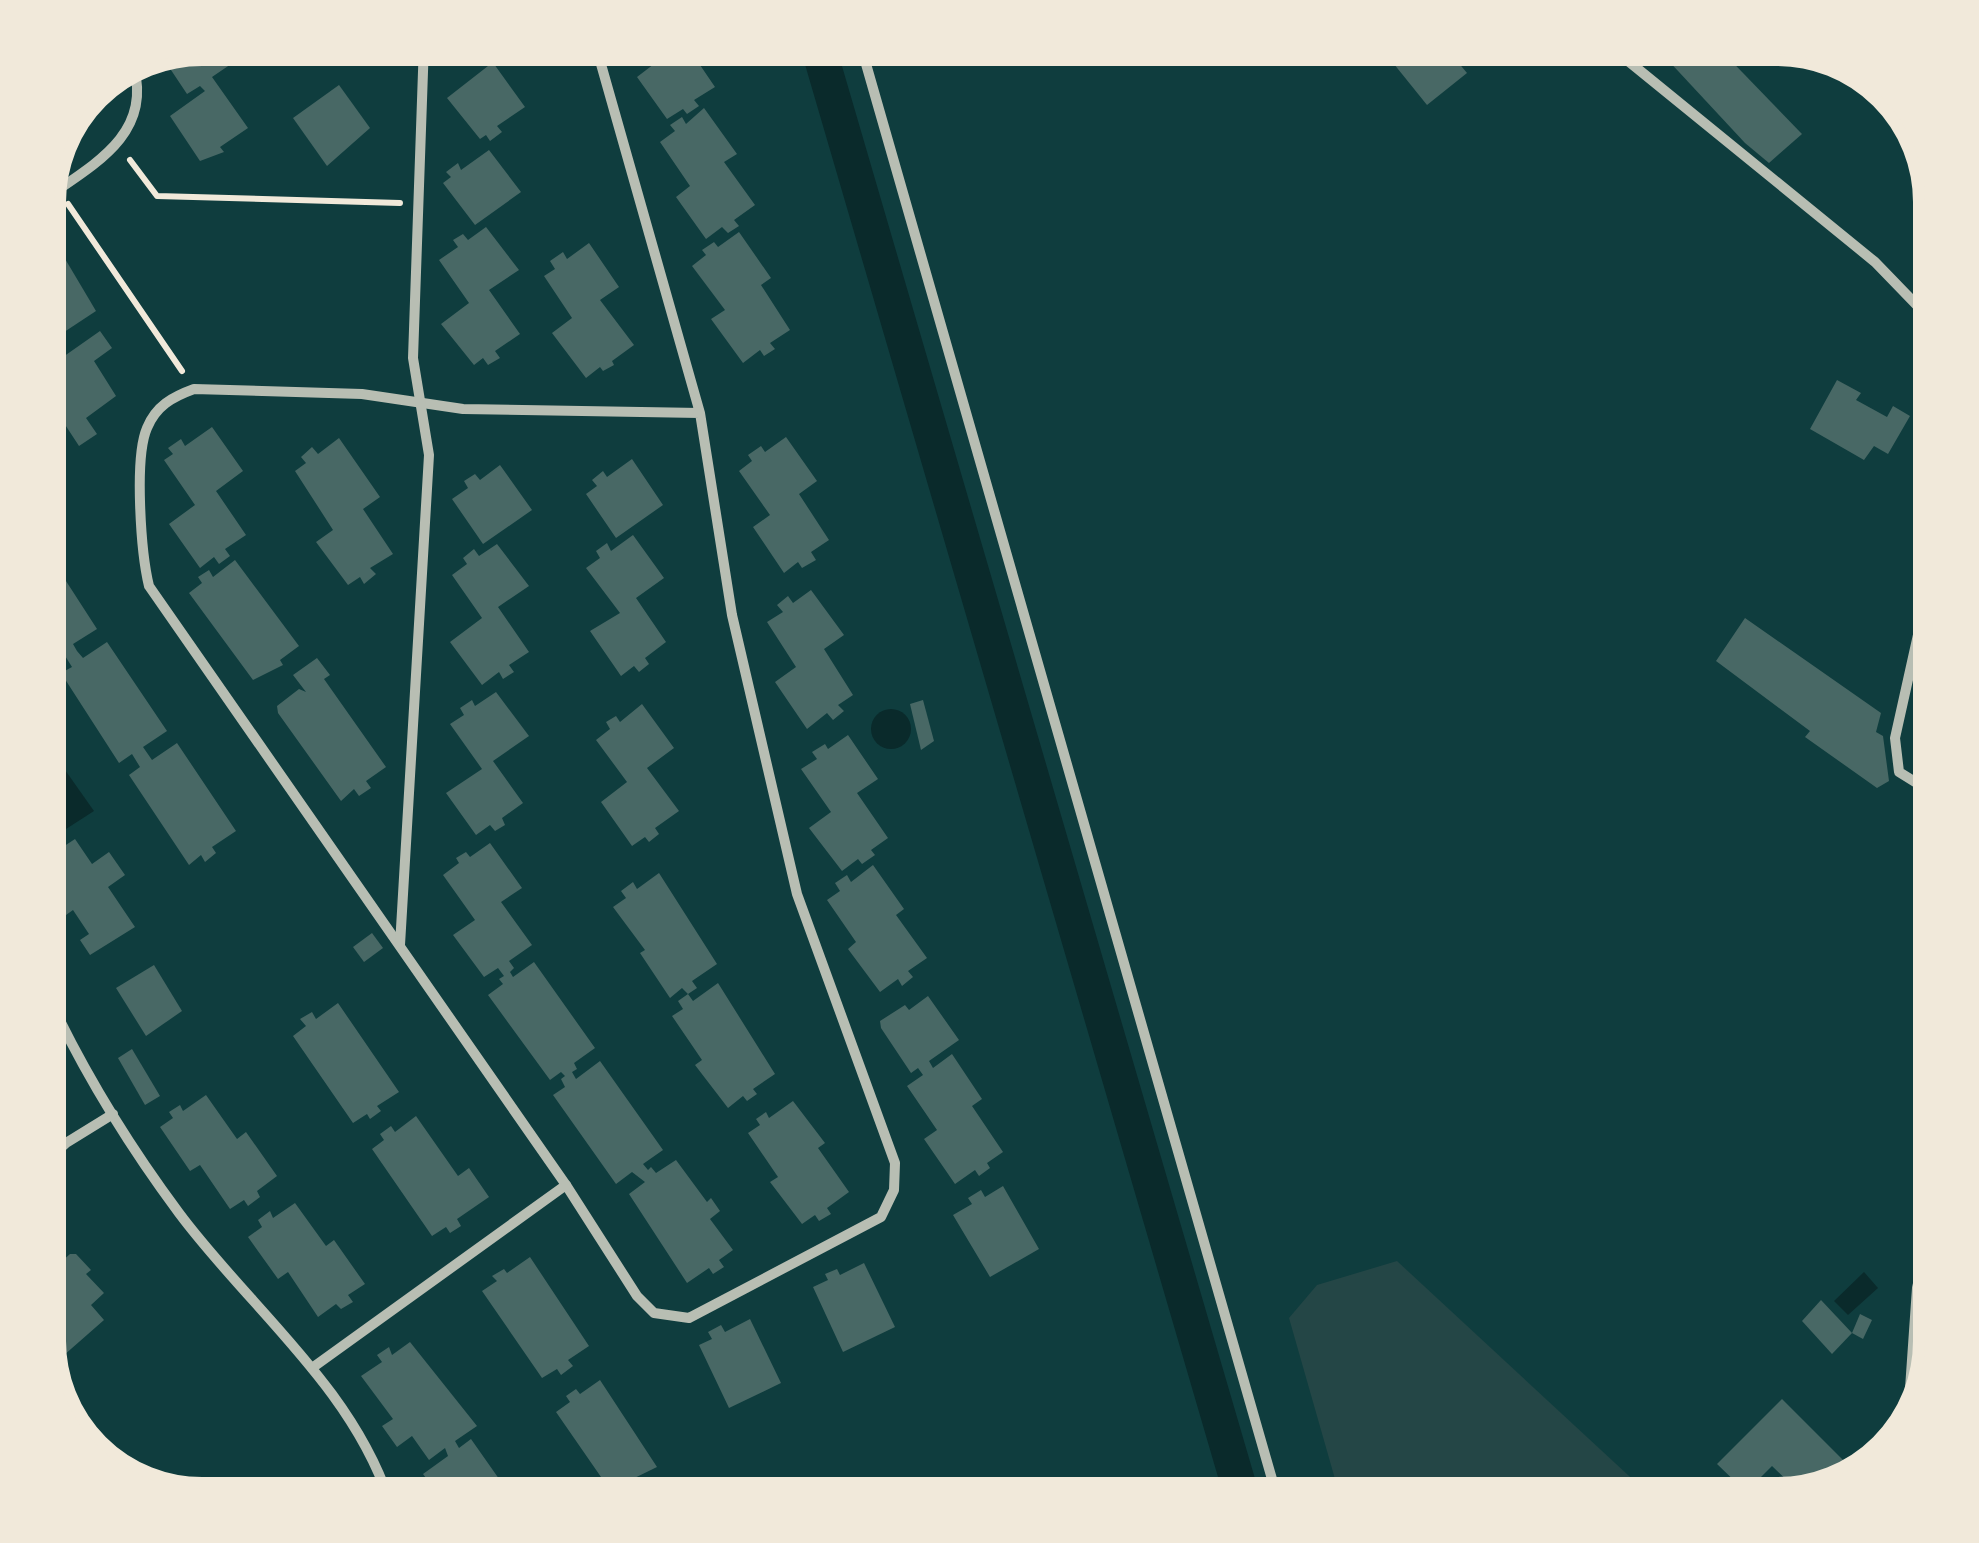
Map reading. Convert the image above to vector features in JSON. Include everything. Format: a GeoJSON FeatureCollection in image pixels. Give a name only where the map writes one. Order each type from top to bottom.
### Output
{"type":"FeatureCollection","features":[{"type":"Feature","properties":{"kind":"street"},"geometry":{"type":"LineString","coordinates":[[400,946],[430,454],[413,358],[423,60]]}},
{"type":"Feature","properties":{"kind":"street"},"geometry":{"type":"LineString","coordinates":[[600,60],[700,413],[732,615],[797,894],[895,1162],[894,1190],[882,1217],[689,1318],[654,1313],[637,1296],[566,1185],[149,586],[142,554],[145,431],[170,397],[194,389],[362,394],[462,408],[700,413]]}},
{"type":"Feature","properties":{"kind":"street"},"geometry":{"type":"LineString","coordinates":[[865,60],[1273,1483]]}},
{"type":"Feature","properties":{"kind":"street"},"geometry":{"type":"LineString","coordinates":[[1628,60],[1875,262],[1919,307]]}},
{"type":"Feature","properties":{"kind":"street"},"geometry":{"type":"LineString","coordinates":[[61,187],[119,145],[133,123],[139,89],[136,77]]}},
{"type":"Feature","properties":{"kind":"street"},"geometry":{"type":"LineString","coordinates":[[1919,630],[1895,738],[1899,772],[1919,784]]}},
{"type":"Feature","properties":{"kind":"street"},"geometry":{"type":"LineString","coordinates":[[60,1016],[113,1114],[180,1214],[312,1368],[345,1415],[384,1483]]}},
{"type":"Feature","properties":{"kind":"street"},"geometry":{"type":"LineString","coordinates":[[60,1148],[113,1114]]}},
{"type":"Feature","properties":{"kind":"street"},"geometry":{"type":"LineString","coordinates":[[312,1368],[566,1185]]}},
{"type":"Feature","properties":{"kind":"street"},"geometry":{"type":"LineString","coordinates":[[1910,1388],[1919,1279]]}},
{"type":"Feature","properties":{"kind":"path"},"geometry":{"type":"LineString","coordinates":[[119,145],[158,196],[416,203]]}},
{"type":"Feature","properties":{"kind":"path"},"geometry":{"type":"LineString","coordinates":[[60,192],[194,389]]}},
{"type":"Feature","properties":{"kind":"shaded area"},"geometry":{"type":"Polygon","coordinates":[[[891,709],[905,715],[911,729],[905,743],[891,749],[877,743],[871,729],[877,715],[891,709]]]}},
{"type":"Feature","properties":{"kind":"shaded area"},"geometry":{"type":"Polygon","coordinates":[[[60,763],[94,811],[66,829],[60,820],[60,763]]]}},
{"type":"Feature","properties":{"kind":"shaded area"},"geometry":{"type":"Polygon","coordinates":[[[1397,1261],[1637,1483],[1336,1483],[1289,1318],[1317,1285],[1397,1261]]]}},
{"type":"Feature","properties":{"kind":"shaded area"},"geometry":{"type":"Polygon","coordinates":[[[1864,1272],[1878,1288],[1848,1315],[1834,1301],[1864,1272]]]}},
{"type":"Feature","properties":{"kind":"building"},"geometry":{"type":"Polygon","coordinates":[[[233,60],[212,77],[248,128],[220,147],[224,152],[200,161],[170,116],[205,91],[200,86],[187,94],[168,65],[233,60]]]}},
{"type":"Feature","properties":{"kind":"building"},"geometry":{"type":"Polygon","coordinates":[[[484,60],[500,60],[494,64],[525,107],[497,126],[502,132],[490,141],[486,135],[480,139],[447,98],[488,66],[484,60]]]}},
{"type":"Feature","properties":{"kind":"building"},"geometry":{"type":"Polygon","coordinates":[[[651,60],[697,60],[715,87],[694,100],[699,106],[687,114],[683,109],[667,119],[637,77],[654,64],[651,60]]]}},
{"type":"Feature","properties":{"kind":"building"},"geometry":{"type":"Polygon","coordinates":[[[1391,60],[1456,60],[1467,73],[1427,105],[1391,60]]]}},
{"type":"Feature","properties":{"kind":"building"},"geometry":{"type":"Polygon","coordinates":[[[1668,60],[1730,60],[1802,134],[1769,163],[1745,143],[1668,60]]]}},
{"type":"Feature","properties":{"kind":"building"},"geometry":{"type":"Polygon","coordinates":[[[339,85],[370,128],[327,166],[293,118],[339,85]]]}},
{"type":"Feature","properties":{"kind":"building"},"geometry":{"type":"Polygon","coordinates":[[[704,108],[737,154],[724,162],[755,205],[734,220],[739,226],[728,233],[722,227],[706,239],[676,197],[690,186],[660,142],[675,131],[670,125],[682,117],[686,124],[704,108]]]}},
{"type":"Feature","properties":{"kind":"building"},"geometry":{"type":"Polygon","coordinates":[[[489,150],[521,192],[475,225],[443,183],[451,177],[446,172],[458,163],[461,170],[489,150]]]}},
{"type":"Feature","properties":{"kind":"building"},"geometry":{"type":"Polygon","coordinates":[[[486,227],[519,270],[489,290],[520,334],[495,351],[500,358],[488,365],[483,358],[474,365],[441,324],[469,303],[439,260],[458,247],[453,240],[463,234],[468,240],[486,227]]]}},
{"type":"Feature","properties":{"kind":"building"},"geometry":{"type":"Polygon","coordinates":[[[739,232],[771,278],[761,285],[790,330],[770,343],[775,349],[764,356],[760,350],[743,363],[711,319],[725,310],[692,266],[706,255],[702,250],[714,242],[718,247],[739,232]]]}},
{"type":"Feature","properties":{"kind":"building"},"geometry":{"type":"Polygon","coordinates":[[[589,243],[619,287],[600,300],[634,345],[612,361],[614,365],[603,371],[600,367],[586,378],[552,333],[572,318],[544,276],[555,269],[550,261],[563,252],[567,259],[589,243]]]}},
{"type":"Feature","properties":{"kind":"building"},"geometry":{"type":"Polygon","coordinates":[[[60,253],[96,311],[60,335],[60,253]]]}},
{"type":"Feature","properties":{"kind":"building"},"geometry":{"type":"Polygon","coordinates":[[[100,331],[112,348],[94,361],[116,396],[86,418],[97,434],[79,446],[60,417],[60,359],[100,331]]]}},
{"type":"Feature","properties":{"kind":"building"},"geometry":{"type":"Polygon","coordinates":[[[1837,380],[1861,393],[1856,400],[1887,417],[1893,406],[1910,416],[1888,454],[1874,446],[1864,460],[1810,429],[1837,380]]]}},
{"type":"Feature","properties":{"kind":"building"},"geometry":{"type":"Polygon","coordinates":[[[212,427],[243,471],[216,491],[246,535],[225,549],[230,556],[219,564],[214,557],[200,568],[169,524],[195,505],[164,460],[173,454],[168,448],[181,439],[185,446],[212,427]]]}},
{"type":"Feature","properties":{"kind":"building"},"geometry":{"type":"Polygon","coordinates":[[[786,437],[817,481],[799,494],[829,540],[811,552],[816,560],[802,568],[798,562],[784,573],[753,527],[770,515],[739,471],[752,461],[748,455],[761,446],[765,452],[786,437]]]}},
{"type":"Feature","properties":{"kind":"building"},"geometry":{"type":"Polygon","coordinates":[[[339,438],[380,497],[363,509],[393,554],[370,568],[376,574],[364,584],[360,577],[348,585],[316,542],[333,530],[295,471],[306,463],[301,457],[312,447],[318,454],[339,438]]]}},
{"type":"Feature","properties":{"kind":"building"},"geometry":{"type":"Polygon","coordinates":[[[632,459],[663,505],[616,538],[586,494],[597,486],[592,480],[603,471],[607,477],[632,459]]]}},
{"type":"Feature","properties":{"kind":"building"},"geometry":{"type":"Polygon","coordinates":[[[500,465],[532,510],[483,544],[452,499],[468,488],[464,481],[475,474],[480,480],[500,465]]]}},
{"type":"Feature","properties":{"kind":"building"},"geometry":{"type":"Polygon","coordinates":[[[633,535],[664,578],[636,598],[666,642],[645,658],[649,664],[639,672],[634,666],[621,676],[590,631],[620,613],[586,568],[600,558],[596,551],[607,543],[611,551],[633,535]]]}},
{"type":"Feature","properties":{"kind":"building"},"geometry":{"type":"Polygon","coordinates":[[[497,544],[529,586],[498,607],[529,652],[509,665],[514,672],[503,679],[499,672],[482,685],[450,642],[482,618],[452,575],[467,564],[463,558],[474,549],[479,556],[497,544]]]}},
{"type":"Feature","properties":{"kind":"building"},"geometry":{"type":"Polygon","coordinates":[[[235,560],[299,646],[280,660],[283,665],[253,680],[189,593],[202,583],[198,577],[209,570],[213,577],[235,560]]]}},
{"type":"Feature","properties":{"kind":"building"},"geometry":{"type":"Polygon","coordinates":[[[66,581],[97,629],[73,644],[77,651],[83,658],[107,642],[167,731],[143,747],[152,760],[177,743],[236,831],[212,847],[216,853],[205,862],[201,855],[189,865],[129,775],[140,767],[132,754],[119,763],[61,673],[72,667],[60,652],[60,585],[66,581]]]}},
{"type":"Feature","properties":{"kind":"building"},"geometry":{"type":"Polygon","coordinates":[[[811,590],[844,635],[824,649],[853,695],[838,705],[844,711],[833,720],[827,713],[807,729],[775,682],[796,667],[767,622],[783,612],[777,605],[788,596],[793,603],[811,590]]]}},
{"type":"Feature","properties":{"kind":"building"},"geometry":{"type":"Polygon","coordinates":[[[1745,618],[1881,713],[1876,732],[1883,736],[1889,781],[1877,788],[1805,737],[1810,731],[1716,661],[1745,618]]]}},
{"type":"Feature","properties":{"kind":"building"},"geometry":{"type":"Polygon","coordinates":[[[317,658],[330,675],[324,679],[386,767],[366,781],[371,788],[359,796],[354,789],[341,801],[278,713],[277,706],[299,689],[306,692],[293,675],[317,658]]]}},
{"type":"Feature","properties":{"kind":"building"},"geometry":{"type":"Polygon","coordinates":[[[496,692],[529,736],[493,761],[523,803],[502,818],[505,825],[495,831],[490,825],[476,835],[446,793],[482,769],[450,724],[464,715],[460,708],[472,700],[475,706],[496,692]]]}},
{"type":"Feature","properties":{"kind":"building"},"geometry":{"type":"Polygon","coordinates":[[[923,700],[934,741],[921,750],[910,704],[923,700]]]}},
{"type":"Feature","properties":{"kind":"building"},"geometry":{"type":"Polygon","coordinates":[[[642,704],[674,748],[647,768],[679,811],[655,828],[659,834],[649,842],[645,837],[632,846],[601,802],[627,782],[596,740],[610,729],[606,722],[616,716],[620,722],[642,704]]]}},
{"type":"Feature","properties":{"kind":"building"},"geometry":{"type":"Polygon","coordinates":[[[848,735],[878,779],[857,793],[888,838],[871,850],[875,855],[862,864],[858,859],[842,871],[809,828],[831,812],[801,769],[817,759],[812,752],[825,744],[828,749],[848,735]]]}},
{"type":"Feature","properties":{"kind":"building"},"geometry":{"type":"Polygon","coordinates":[[[75,839],[92,864],[109,852],[125,875],[108,887],[135,927],[90,955],[80,940],[89,934],[73,910],[66,915],[60,906],[60,849],[75,839]]]}},
{"type":"Feature","properties":{"kind":"building"},"geometry":{"type":"Polygon","coordinates":[[[490,843],[522,888],[501,902],[532,945],[509,961],[514,968],[510,972],[513,977],[534,962],[595,1048],[574,1063],[577,1069],[572,1072],[576,1079],[600,1061],[663,1150],[643,1164],[648,1170],[651,1167],[656,1173],[676,1160],[707,1202],[711,1198],[720,1211],[710,1219],[733,1250],[719,1260],[724,1267],[713,1274],[709,1268],[687,1283],[629,1194],[645,1182],[632,1172],[616,1184],[553,1095],[565,1087],[561,1079],[565,1076],[561,1072],[550,1080],[488,995],[503,984],[499,979],[504,976],[498,968],[484,977],[453,935],[475,920],[443,875],[459,863],[456,858],[466,852],[470,857],[490,843]]]}},
{"type":"Feature","properties":{"kind":"building"},"geometry":{"type":"Polygon","coordinates":[[[873,865],[904,909],[896,915],[927,958],[908,971],[913,977],[902,986],[898,979],[880,992],[848,949],[856,942],[827,900],[840,891],[835,883],[847,875],[851,882],[873,865]]]}},
{"type":"Feature","properties":{"kind":"building"},"geometry":{"type":"Polygon","coordinates":[[[659,873],[717,964],[692,981],[697,988],[688,994],[682,988],[670,998],[640,953],[645,950],[613,907],[626,898],[621,891],[633,882],[637,889],[659,873]]]}},
{"type":"Feature","properties":{"kind":"building"},"geometry":{"type":"Polygon","coordinates":[[[372,933],[383,948],[364,962],[353,947],[372,933]]]}},
{"type":"Feature","properties":{"kind":"building"},"geometry":{"type":"Polygon","coordinates":[[[154,965],[182,1011],[146,1036],[116,988],[154,965]]]}},
{"type":"Feature","properties":{"kind":"building"},"geometry":{"type":"Polygon","coordinates":[[[718,983],[775,1074],[753,1089],[757,1094],[747,1101],[743,1096],[728,1108],[695,1065],[702,1060],[672,1016],[683,1009],[678,1001],[688,994],[693,1001],[718,983]]]}},
{"type":"Feature","properties":{"kind":"building"},"geometry":{"type":"Polygon","coordinates":[[[928,996],[959,1040],[929,1061],[933,1068],[952,1054],[982,1099],[972,1106],[1003,1152],[987,1163],[990,1168],[979,1176],[975,1170],[955,1184],[924,1139],[937,1130],[907,1086],[923,1075],[918,1068],[911,1073],[881,1028],[880,1021],[905,1005],[909,1010],[928,996]]]}},
{"type":"Feature","properties":{"kind":"building"},"geometry":{"type":"Polygon","coordinates":[[[338,1003],[399,1092],[377,1106],[381,1111],[370,1119],[367,1114],[353,1123],[293,1036],[306,1026],[300,1019],[312,1012],[316,1019],[338,1003]]]}},
{"type":"Feature","properties":{"kind":"building"},"geometry":{"type":"Polygon","coordinates":[[[132,1049],[160,1096],[145,1105],[118,1058],[132,1049]]]}},
{"type":"Feature","properties":{"kind":"building"},"geometry":{"type":"Polygon","coordinates":[[[206,1095],[237,1139],[246,1132],[277,1176],[257,1191],[260,1197],[248,1206],[244,1200],[230,1209],[200,1165],[190,1171],[160,1127],[173,1118],[169,1112],[180,1105],[183,1111],[206,1095]]]}},
{"type":"Feature","properties":{"kind":"building"},"geometry":{"type":"Polygon","coordinates":[[[793,1101],[825,1143],[818,1148],[849,1192],[827,1208],[831,1214],[819,1221],[815,1215],[802,1224],[770,1182],[778,1177],[748,1133],[760,1125],[756,1119],[766,1112],[769,1118],[793,1101]]]}},
{"type":"Feature","properties":{"kind":"building"},"geometry":{"type":"Polygon","coordinates":[[[416,1116],[458,1176],[469,1168],[489,1197],[457,1219],[461,1226],[450,1233],[446,1227],[432,1236],[372,1149],[384,1140],[380,1134],[391,1126],[395,1132],[416,1116]]]}},
{"type":"Feature","properties":{"kind":"building"},"geometry":{"type":"Polygon","coordinates":[[[1003,1186],[1039,1249],[990,1277],[953,1215],[972,1204],[968,1198],[981,1190],[985,1197],[1003,1186]]]}},
{"type":"Feature","properties":{"kind":"building"},"geometry":{"type":"Polygon","coordinates":[[[295,1203],[326,1246],[334,1240],[365,1284],[348,1295],[353,1302],[341,1309],[336,1304],[318,1317],[288,1272],[278,1279],[248,1237],[262,1227],[258,1220],[270,1211],[273,1218],[295,1203]]]}},
{"type":"Feature","properties":{"kind":"building"},"geometry":{"type":"Polygon","coordinates":[[[76,1254],[91,1270],[86,1274],[104,1293],[91,1305],[104,1320],[61,1357],[60,1350],[60,1263],[76,1254]]]}},
{"type":"Feature","properties":{"kind":"building"},"geometry":{"type":"Polygon","coordinates":[[[530,1257],[589,1346],[568,1360],[573,1366],[561,1375],[557,1369],[542,1378],[482,1291],[497,1281],[492,1276],[504,1269],[507,1273],[530,1257]]]}},
{"type":"Feature","properties":{"kind":"building"},"geometry":{"type":"Polygon","coordinates":[[[864,1263],[895,1327],[843,1352],[813,1287],[828,1280],[825,1274],[837,1269],[840,1275],[864,1263]]]}},
{"type":"Feature","properties":{"kind":"building"},"geometry":{"type":"Polygon","coordinates":[[[1821,1300],[1852,1333],[1832,1354],[1802,1321],[1821,1300]]]}},
{"type":"Feature","properties":{"kind":"building"},"geometry":{"type":"Polygon","coordinates":[[[1860,1314],[1872,1320],[1863,1339],[1852,1333],[1860,1314]]]}},
{"type":"Feature","properties":{"kind":"building"},"geometry":{"type":"Polygon","coordinates":[[[750,1319],[781,1383],[729,1408],[699,1345],[712,1339],[708,1332],[721,1325],[725,1332],[750,1319]]]}},
{"type":"Feature","properties":{"kind":"building"},"geometry":{"type":"Polygon","coordinates":[[[410,1342],[477,1426],[455,1441],[459,1448],[471,1439],[502,1483],[430,1483],[423,1474],[448,1456],[445,1448],[429,1460],[412,1436],[397,1447],[382,1426],[393,1419],[361,1376],[382,1362],[377,1355],[389,1347],[392,1355],[410,1342]]]}},
{"type":"Feature","properties":{"kind":"building"},"geometry":{"type":"Polygon","coordinates":[[[600,1380],[657,1467],[624,1483],[605,1483],[556,1412],[570,1402],[566,1396],[576,1389],[580,1394],[600,1380]]]}},
{"type":"Feature","properties":{"kind":"building"},"geometry":{"type":"Polygon","coordinates":[[[1782,1399],[1847,1464],[1814,1478],[1789,1482],[1772,1466],[1755,1483],[1737,1483],[1717,1464],[1782,1399]]]}},
{"type":"Feature","properties":{"kind":"waterway"},"geometry":{"type":"LineString","coordinates":[[822,60],[1238,1483]]}}]}
